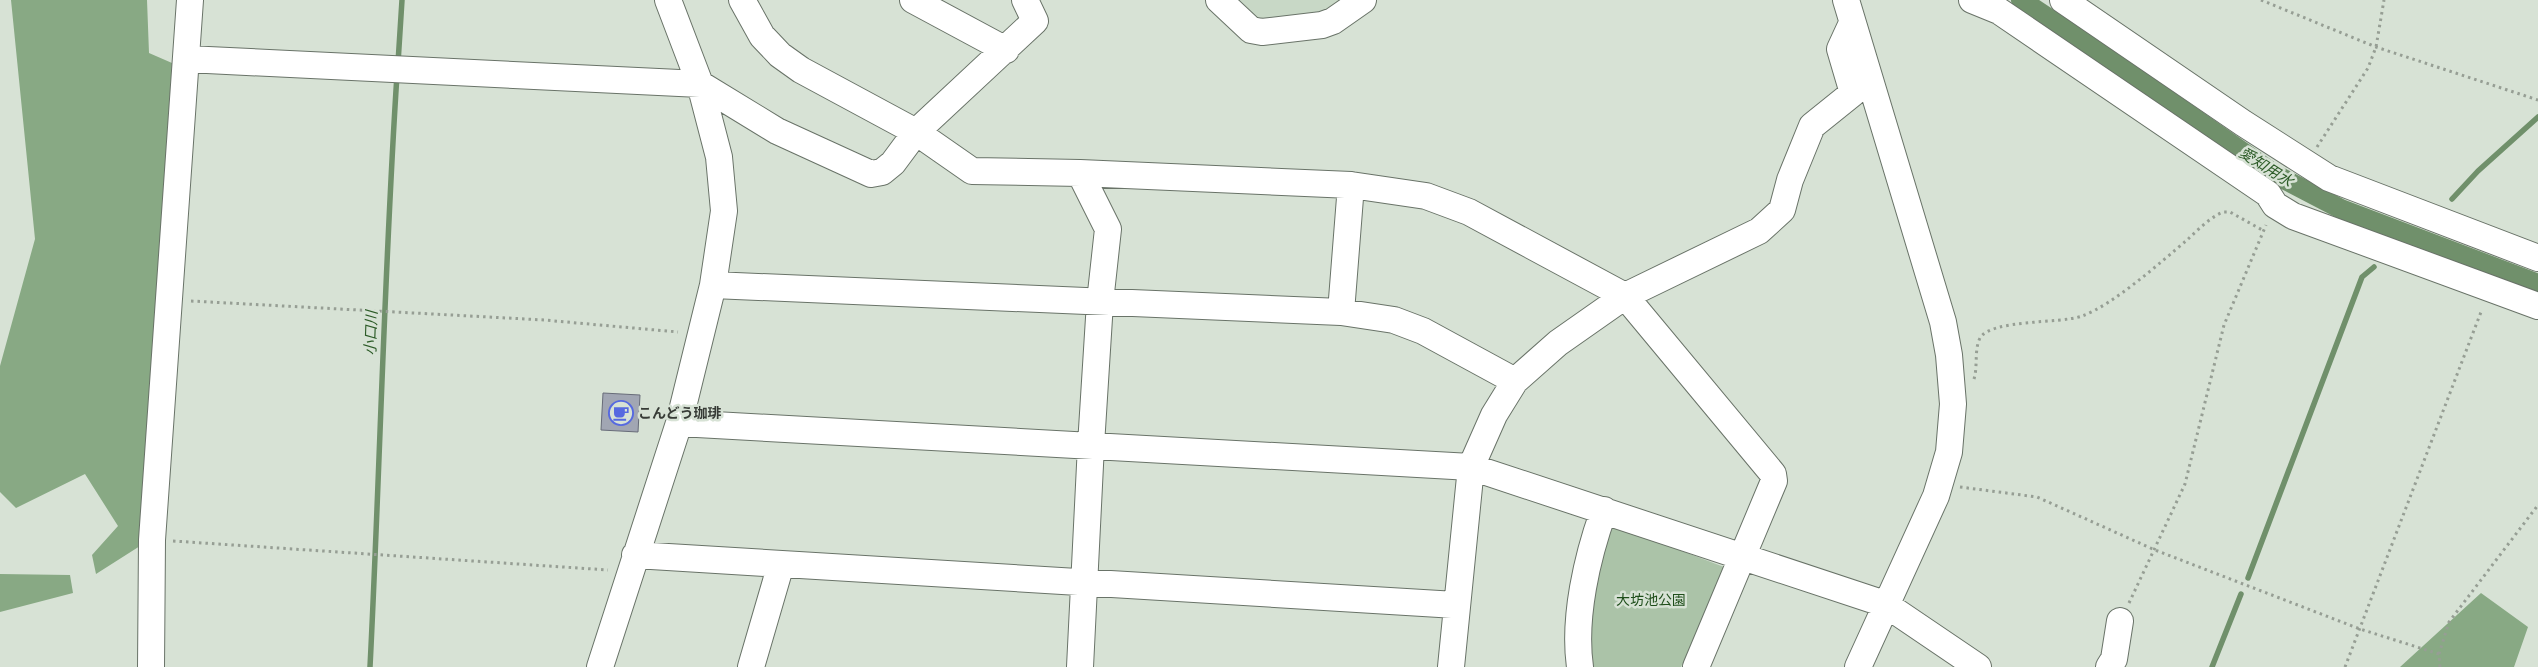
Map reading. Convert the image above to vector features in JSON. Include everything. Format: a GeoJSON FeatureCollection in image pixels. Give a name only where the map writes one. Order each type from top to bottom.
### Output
{"type":"FeatureCollection","features":[{"type":"Feature","properties":{"kind":"street"},"geometry":{"type":"LineString","coordinates":[[150,667],[152,540],[188,59],[190,0]]}},
{"type":"Feature","properties":{"kind":"street"},"geometry":{"type":"LineString","coordinates":[[600,667],[679,423],[713,285],[724,211],[718,157],[700,84],[668,0]]}},
{"type":"Feature","properties":{"kind":"street"},"geometry":{"type":"LineString","coordinates":[[742,0],[762,36],[780,55],[801,70],[916,132],[972,171],[1080,172],[1351,185],[1426,196],[1486,219],[1625,296],[1773,474],[1774,481],[1696,667]]}},
{"type":"Feature","properties":{"kind":"street"},"geometry":{"type":"LineString","coordinates":[[912,0],[1006,50]]}},
{"type":"Feature","properties":{"kind":"street"},"geometry":{"type":"LineString","coordinates":[[188,59],[700,84],[777,131],[871,174],[882,172],[893,163],[916,132],[1036,22],[1025,0]]}},
{"type":"Feature","properties":{"kind":"street"},"geometry":{"type":"LineString","coordinates":[[1219,0],[1251,30],[1262,32],[1322,25],[1333,21],[1363,0]]}},
{"type":"Feature","properties":{"kind":"street"},"geometry":{"type":"LineString","coordinates":[[1972,0],[1999,11],[2022,26],[2268,194],[2275,205],[2293,216],[2538,306]]}},
{"type":"Feature","properties":{"kind":"street"},"geometry":{"type":"LineString","coordinates":[[2062,0],[2304,163],[2346,186],[2538,258]]}},
{"type":"Feature","properties":{"kind":"street"},"geometry":{"type":"LineString","coordinates":[[1451,667],[1471,468],[1494,415],[1515,380],[1558,343],[1625,296],[1759,231],[1782,210],[1790,180],[1812,126],[1853,93],[1840,49],[1849,12]]}},
{"type":"Feature","properties":{"kind":"street"},"geometry":{"type":"LineString","coordinates":[[1849,12],[1943,322],[1953,392],[1951,438],[1941,483],[1927,518],[1885,604],[1858,667]]}},
{"type":"Feature","properties":{"kind":"street"},"geometry":{"type":"LineString","coordinates":[[1080,172],[1108,229],[1100,302],[1080,667]]}},
{"type":"Feature","properties":{"kind":"street"},"geometry":{"type":"LineString","coordinates":[[1341,312],[1351,185]]}},
{"type":"Feature","properties":{"kind":"street"},"geometry":{"type":"LineString","coordinates":[[713,285],[1341,312],[1394,320],[1423,331],[1515,380]]}},
{"type":"Feature","properties":{"kind":"street"},"geometry":{"type":"LineString","coordinates":[[679,423],[1471,468],[1604,510],[1885,604],[1978,667]]}},
{"type":"Feature","properties":{"kind":"street"},"geometry":{"type":"LineString","coordinates":[[1580,667],[1578,633],[1588,564],[1604,510]]}},
{"type":"Feature","properties":{"kind":"street"},"geometry":{"type":"LineString","coordinates":[[633,563],[781,564],[1456,605]]}},
{"type":"Feature","properties":{"kind":"street"},"geometry":{"type":"LineString","coordinates":[[751,667],[781,564]]}},
{"type":"Feature","properties":{"kind":"street"},"geometry":{"type":"LineString","coordinates":[[2110,667],[2114,658],[2120,621]]}},
{"type":"Feature","properties":{"kind":"path"},"geometry":{"type":"LineString","coordinates":[[2260,0],[2376,47],[2538,100]]}},
{"type":"Feature","properties":{"kind":"path"},"geometry":{"type":"LineString","coordinates":[[2304,163],[2339,114],[2368,68],[2376,47],[2384,0]]}},
{"type":"Feature","properties":{"kind":"path"},"geometry":{"type":"LineString","coordinates":[[2120,621],[2185,484],[2224,325],[2275,205]]}},
{"type":"Feature","properties":{"kind":"path"},"geometry":{"type":"LineString","coordinates":[[1953,392],[1966,391],[1973,381],[1976,371],[1978,344],[1981,336],[1988,330],[2001,326],[2048,323],[2083,316],[2100,307],[2133,283],[2223,212],[2230,212],[2264,231]]}},
{"type":"Feature","properties":{"kind":"path"},"geometry":{"type":"LineString","coordinates":[[170,300],[544,320],[702,334]]}},
{"type":"Feature","properties":{"kind":"path"},"geometry":{"type":"LineString","coordinates":[[2345,667],[2480,312]]}},
{"type":"Feature","properties":{"kind":"path"},"geometry":{"type":"LineString","coordinates":[[1941,483],[2037,497],[2155,550],[2360,628],[2439,654]]}},
{"type":"Feature","properties":{"kind":"path"},"geometry":{"type":"LineString","coordinates":[[2440,667],[2439,654],[2449,622],[2538,505]]}},
{"type":"Feature","properties":{"kind":"path"},"geometry":{"type":"LineString","coordinates":[[152,540],[633,563]]}},
{"type":"Feature","properties":{"kind":"shaded area"},"geometry":{"type":"Polygon","coordinates":[[[1229,0],[1347,0],[1330,17],[1255,24],[1229,0]]]}},
{"type":"Feature","properties":{"kind":"green space"},"geometry":{"type":"Polygon","coordinates":[[[11,0],[147,0],[149,53],[172,63],[140,546],[96,574],[92,555],[118,526],[85,474],[16,508],[0,492],[0,366],[35,239],[11,0]]]}},
{"type":"Feature","properties":{"kind":"green space","name":"大坊池公園"},"geometry":{"type":"Polygon","coordinates":[[[1611,524],[1724,567],[1698,633],[1681,667],[1592,667],[1590,660],[1591,610],[1602,533],[1611,524]]]}},
{"type":"Feature","properties":{"kind":"green space"},"geometry":{"type":"Polygon","coordinates":[[[0,574],[70,575],[73,593],[0,612],[0,574]]]}},
{"type":"Feature","properties":{"kind":"green space"},"geometry":{"type":"Polygon","coordinates":[[[2481,593],[2528,627],[2514,667],[2400,667],[2481,593]]]}},
{"type":"Feature","properties":{"kind":"building","name":"こんどう珈琲"},"geometry":{"type":"Polygon","coordinates":[[[603,393],[640,395],[638,432],[601,430],[603,393]]]}},
{"type":"Feature","properties":{"kind":"waterway","name":"小口川"},"geometry":{"type":"LineString","coordinates":[[398,63],[402,0]]}},
{"type":"Feature","properties":{"kind":"waterway","name":"愛知用水"},"geometry":{"type":"LineString","coordinates":[[2021,0],[2098,51],[2274,174],[2341,209],[2538,284]]}},
{"type":"Feature","properties":{"kind":"waterway","name":"小口川"},"geometry":{"type":"LineString","coordinates":[[370,667],[397,75]]}},
{"type":"Feature","properties":{"kind":"waterway"},"geometry":{"type":"LineString","coordinates":[[2452,199],[2478,171],[2538,117]]}},
{"type":"Feature","properties":{"kind":"waterway"},"geometry":{"type":"LineString","coordinates":[[2248,578],[2362,277],[2374,267]]}},
{"type":"Feature","properties":{"kind":"waterway"},"geometry":{"type":"LineString","coordinates":[[2212,667],[2241,594]]}},
{"type":"Feature","properties":{"kind":"place","name":"こんどう珈琲"},"geometry":{"type":"Point","coordinates":[621,413]}}]}
